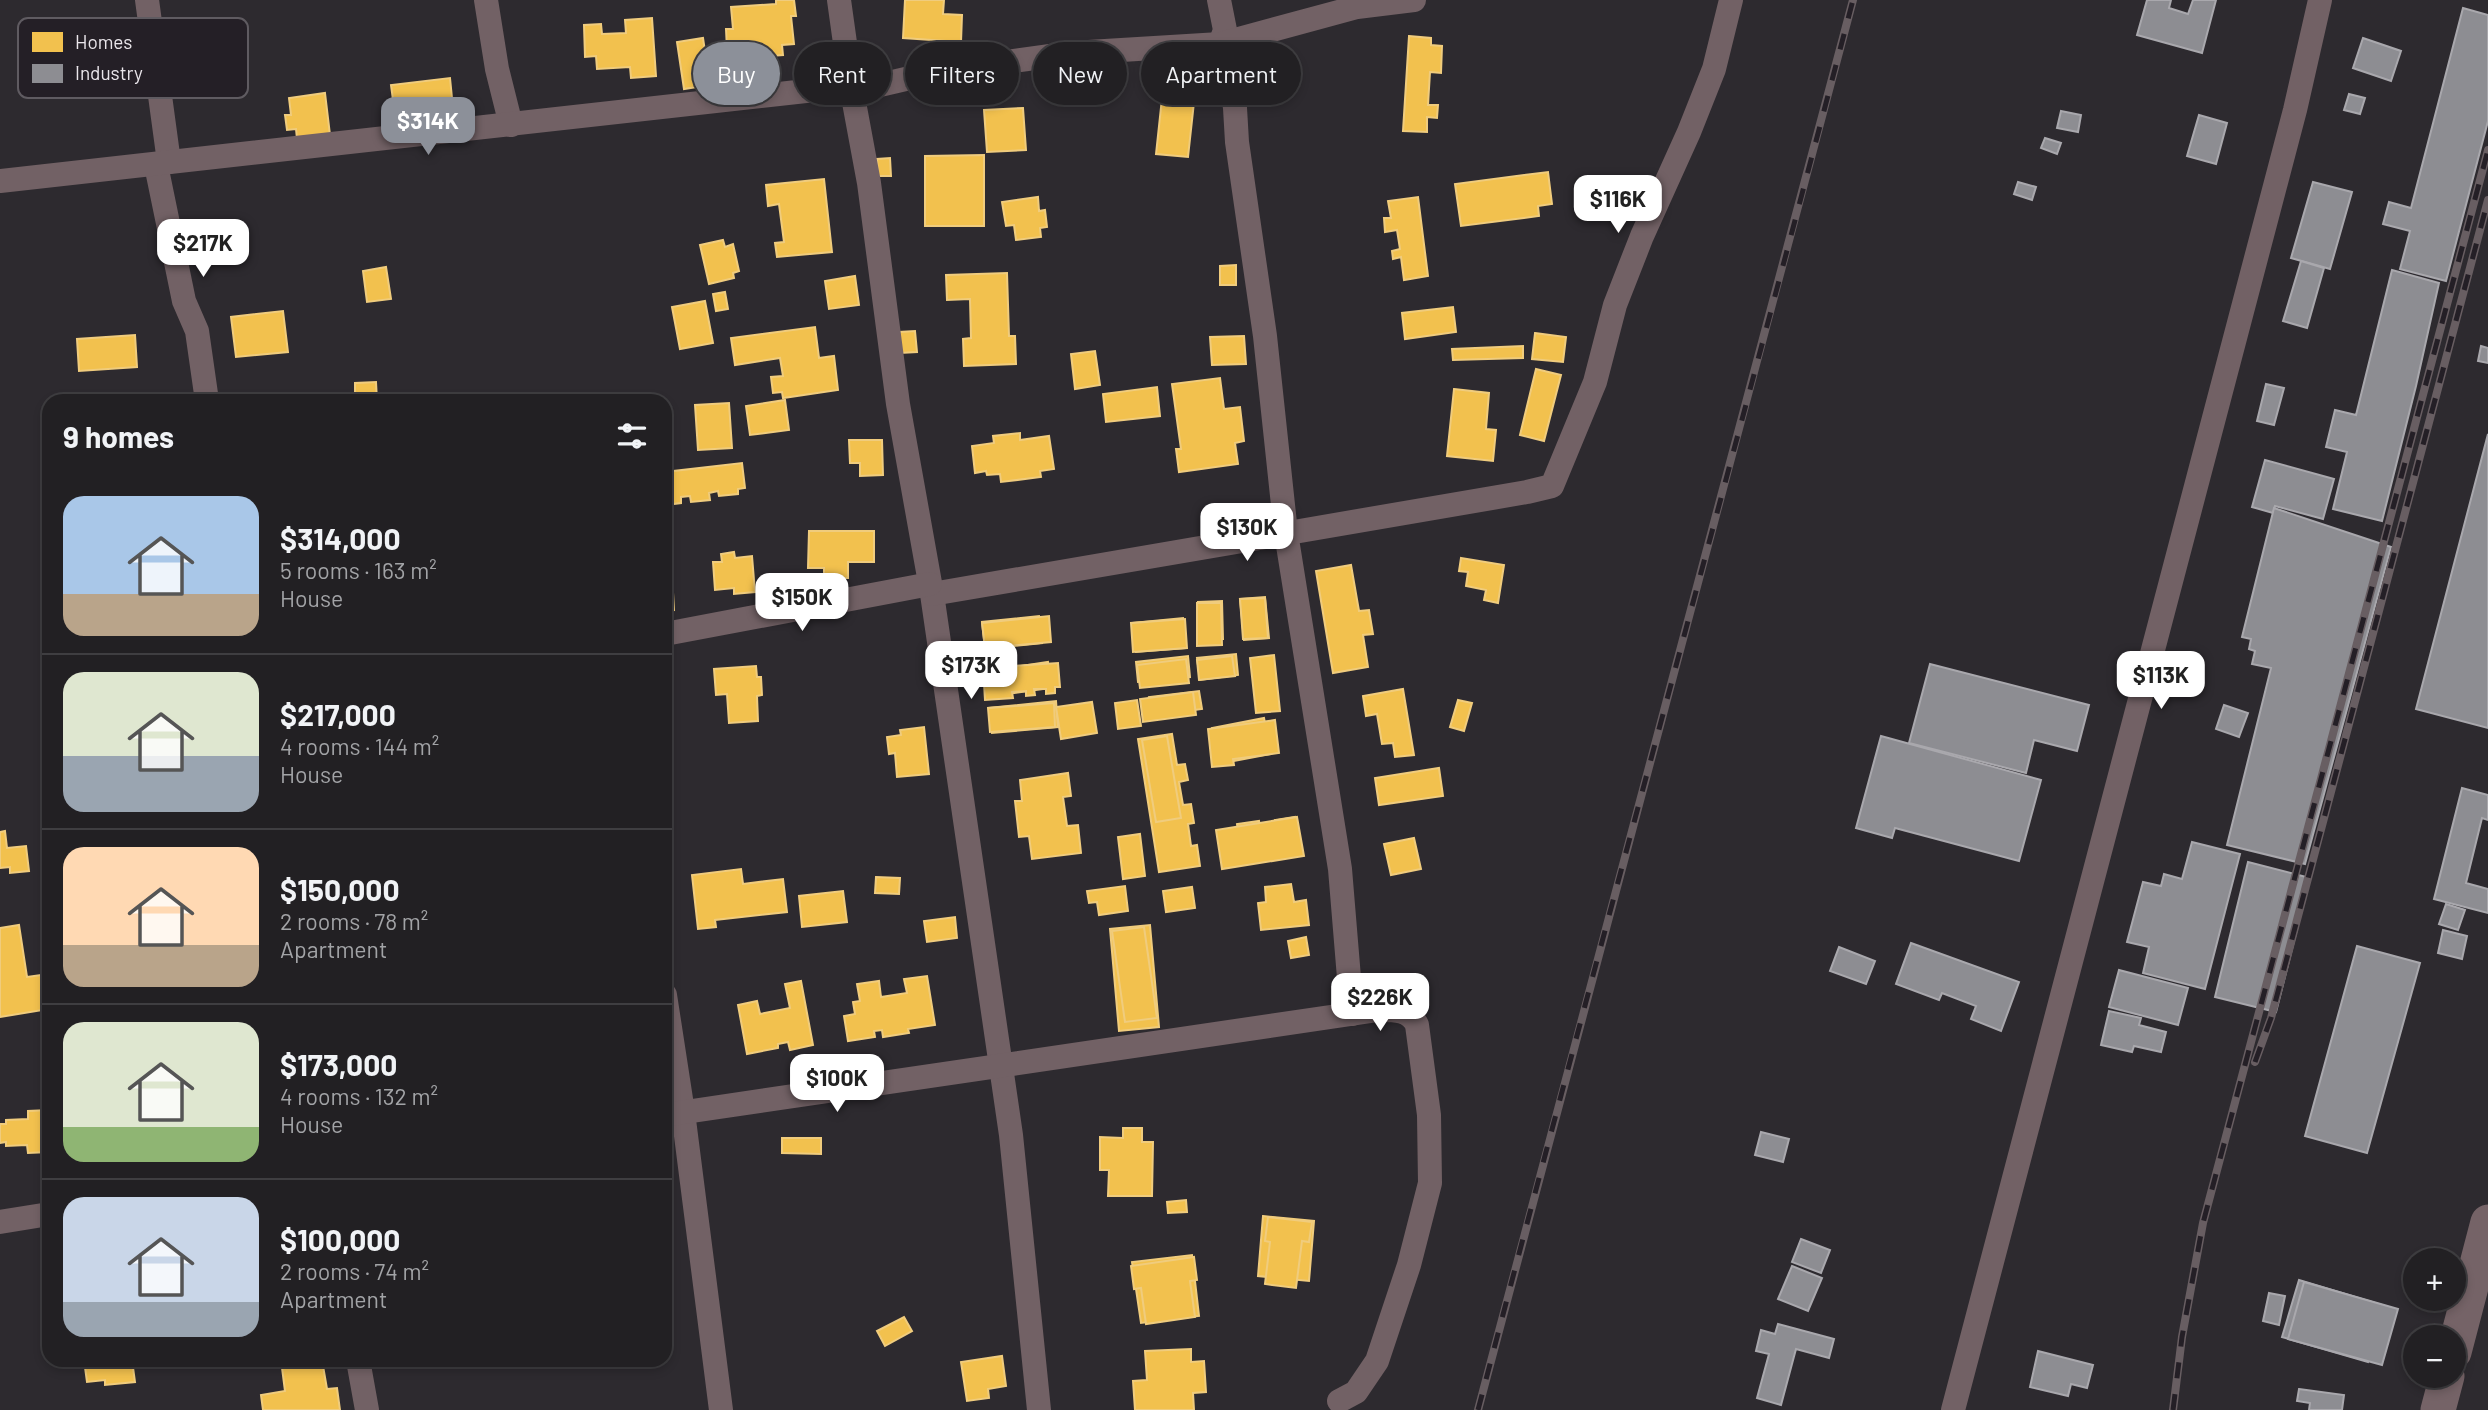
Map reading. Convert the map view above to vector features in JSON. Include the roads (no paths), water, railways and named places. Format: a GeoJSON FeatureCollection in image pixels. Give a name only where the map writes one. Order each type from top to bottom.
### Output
{"type":"FeatureCollection","features":[{"type":"Feature","properties":{"kind":"main road"},"geometry":{"type":"LineString","coordinates":[[2461,1325],[2488,1222]]}},
{"type":"Feature","properties":{"kind":"main road"},"geometry":{"type":"LineString","coordinates":[[2438,1410],[2444,1388]]}},
{"type":"Feature","properties":{"kind":"street"},"geometry":{"type":"LineString","coordinates":[[147,0],[149,18]]}},
{"type":"Feature","properties":{"kind":"street"},"geometry":{"type":"LineString","coordinates":[[486,0],[497,69],[511,124]]}},
{"type":"Feature","properties":{"kind":"street"},"geometry":{"type":"LineString","coordinates":[[839,0],[846,42]]}},
{"type":"Feature","properties":{"kind":"street"},"geometry":{"type":"LineString","coordinates":[[1219,0],[1224,30],[1221,42]]}},
{"type":"Feature","properties":{"kind":"street"},"geometry":{"type":"LineString","coordinates":[[1227,42],[1357,7],[1414,0]]}},
{"type":"Feature","properties":{"kind":"street"},"geometry":{"type":"LineString","coordinates":[[672,633],[1286,533],[1552,486],[1595,382],[1615,305],[1714,69],[1731,0]]}},
{"type":"Feature","properties":{"kind":"street"},"geometry":{"type":"LineString","coordinates":[[1953,1410],[2291,124],[2320,0]]}},
{"type":"Feature","properties":{"kind":"street"},"geometry":{"type":"LineString","coordinates":[[891,81],[1072,53],[1141,49]]}},
{"type":"Feature","properties":{"kind":"street"},"geometry":{"type":"LineString","coordinates":[[0,181],[794,94]]}},
{"type":"Feature","properties":{"kind":"street"},"geometry":{"type":"LineString","coordinates":[[156,98],[162,163],[184,301],[197,331],[206,394]]}},
{"type":"Feature","properties":{"kind":"street"},"geometry":{"type":"LineString","coordinates":[[856,105],[869,183],[898,404],[931,589],[1011,1135],[1039,1410]]}},
{"type":"Feature","properties":{"kind":"street"},"geometry":{"type":"LineString","coordinates":[[1235,105],[1237,142],[1265,336],[1286,533],[1340,869],[1352,1014]]}},
{"type":"Feature","properties":{"kind":"street"},"geometry":{"type":"LineString","coordinates":[[674,1114],[1352,1014],[1396,1010],[1414,1018],[1417,1025],[1429,1115],[1430,1182],[1409,1265],[1377,1361],[1356,1392],[1339,1401]]}},
{"type":"Feature","properties":{"kind":"street"},"geometry":{"type":"LineString","coordinates":[[672,1088],[721,1410]]}},
{"type":"Feature","properties":{"kind":"street"},"geometry":{"type":"LineString","coordinates":[[0,1222],[42,1215]]}},
{"type":"Feature","properties":{"kind":"street"},"geometry":{"type":"LineString","coordinates":[[359,1367],[367,1410]]}},
{"type":"Feature","properties":{"kind":"railway"},"geometry":{"type":"LineString","coordinates":[[1478,1410],[1853,0]]}},
{"type":"Feature","properties":{"kind":"railway"},"geometry":{"type":"LineString","coordinates":[[2173,1410],[2182,1337],[2203,1223],[2488,150]]}},
{"type":"Feature","properties":{"kind":"railway"},"geometry":{"type":"LineString","coordinates":[[2255,1062],[2271,1018],[2488,200]]}}]}
